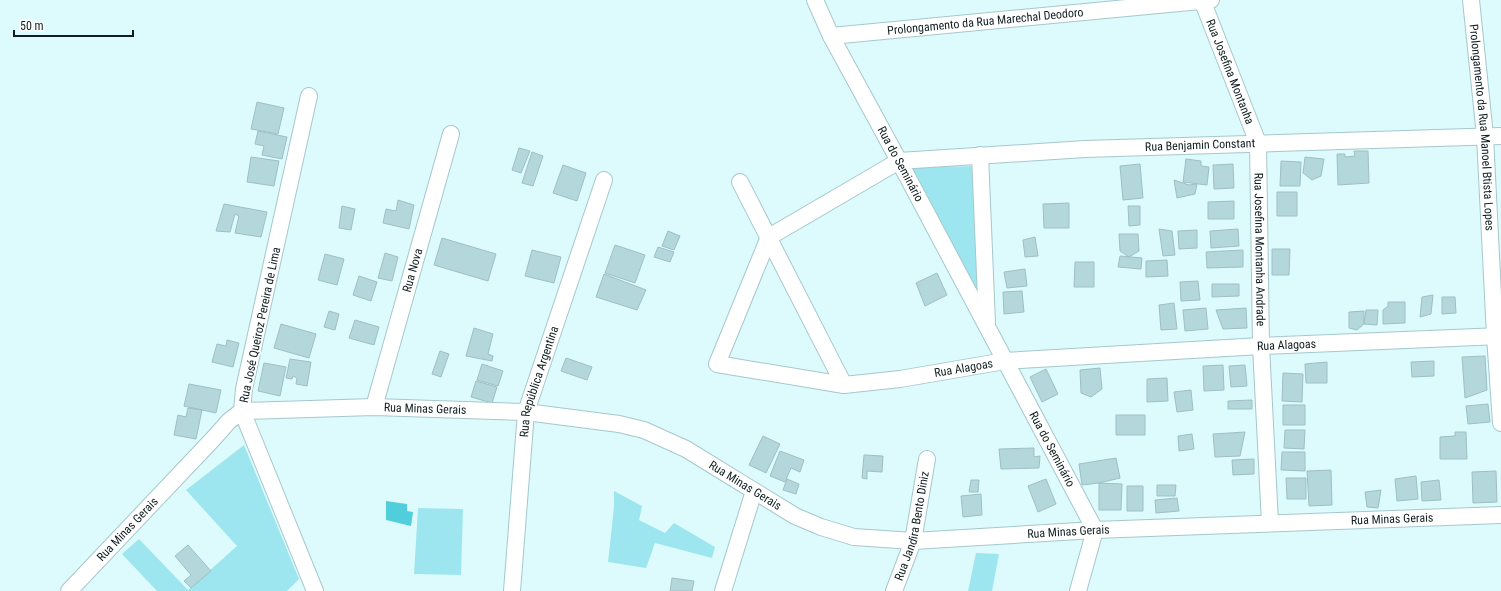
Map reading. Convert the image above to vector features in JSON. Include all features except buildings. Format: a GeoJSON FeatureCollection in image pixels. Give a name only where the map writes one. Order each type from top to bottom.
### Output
{"type":"FeatureCollection","features":[{"type":"Feature","properties":{"kind":"street","name":"Rua do Seminário"},"geometry":{"type":"LineString","coordinates":[[815,0],[831,36],[1095,530]]}},
{"type":"Feature","properties":{"kind":"street","name":"Prolongamento da Rua Marechal Deodoro"},"geometry":{"type":"LineString","coordinates":[[831,36],[1205,0]]}},
{"type":"Feature","properties":{"kind":"street","name":"Rua Josefina Montanha"},"geometry":{"type":"LineString","coordinates":[[1205,0],[1258,143]]}},
{"type":"Feature","properties":{"kind":"street","name":"Prolongamento da Rua Manoel Btista Lopes"},"geometry":{"type":"LineString","coordinates":[[1471,0],[1493,136],[1501,422]]}},
{"type":"Feature","properties":{"kind":"street","name":"Rua José Queiroz Pereira de Lima"},"geometry":{"type":"LineString","coordinates":[[309,96],[244,389],[242,410],[315,591]]}},
{"type":"Feature","properties":{"kind":"street","name":"Rua Nova"},"geometry":{"type":"LineString","coordinates":[[374,407],[451,134]]}},
{"type":"Feature","properties":{"kind":"street","name":"Rua Benjamin Constant"},"geometry":{"type":"LineString","coordinates":[[899,161],[1085,149],[1493,136]]}},
{"type":"Feature","properties":{"kind":"street","name":"Rua Josefina Montanha Andrade"},"geometry":{"type":"LineString","coordinates":[[1258,143],[1260,346],[1270,523]]}},
{"type":"Feature","properties":{"kind":"street","name":"Rua do Seminário"},"geometry":{"type":"LineString","coordinates":[[980,155],[987,326]]}},
{"type":"Feature","properties":{"kind":"street"},"geometry":{"type":"LineString","coordinates":[[769,237],[899,161]]}},
{"type":"Feature","properties":{"kind":"street","name":"Rua República Argentina"},"geometry":{"type":"LineString","coordinates":[[512,591],[526,412],[604,180]]}},
{"type":"Feature","properties":{"kind":"street"},"geometry":{"type":"LineString","coordinates":[[740,182],[844,385]]}},
{"type":"Feature","properties":{"kind":"street","name":"Rua Alagoas"},"geometry":{"type":"LineString","coordinates":[[769,237],[717,364],[844,385],[900,379],[1005,361],[1260,346],[1498,336]]}},
{"type":"Feature","properties":{"kind":"street","name":"Rua Minas Gerais"},"geometry":{"type":"LineString","coordinates":[[69,591],[229,421],[242,410],[374,407],[526,412],[619,424],[644,430],[686,449],[795,516],[821,527],[854,537],[913,541],[1095,530],[1501,514]]}},
{"type":"Feature","properties":{"kind":"street","name":"Rua Jandira Bento Diniz"},"geometry":{"type":"LineString","coordinates":[[894,591],[913,541],[927,459]]}},
{"type":"Feature","properties":{"kind":"street"},"geometry":{"type":"LineString","coordinates":[[723,591],[754,491]]}},
{"type":"Feature","properties":{"kind":"street"},"geometry":{"type":"LineString","coordinates":[[1078,591],[1095,530]]}},
{"type":"Feature","properties":{"kind":"shaded area"},"geometry":{"type":"Polygon","coordinates":[[[974,166],[981,306],[908,168],[974,166]]]}},
{"type":"Feature","properties":{"kind":"shaded area"},"geometry":{"type":"Polygon","coordinates":[[[244,445],[299,579],[287,591],[157,591],[122,554],[139,539],[188,590],[237,546],[186,490],[244,445]]]}},
{"type":"Feature","properties":{"kind":"shaded area"},"geometry":{"type":"Polygon","coordinates":[[[614,491],[642,506],[639,520],[665,533],[674,523],[715,547],[712,558],[655,543],[646,568],[608,562],[614,507],[614,491]]]}},
{"type":"Feature","properties":{"kind":"shaded area"},"geometry":{"type":"Polygon","coordinates":[[[386,501],[407,504],[407,511],[413,512],[411,526],[386,520],[386,501]]]}},
{"type":"Feature","properties":{"kind":"shaded area"},"geometry":{"type":"Polygon","coordinates":[[[418,508],[463,509],[461,575],[414,574],[418,508]]]}},
{"type":"Feature","properties":{"kind":"shaded area"},"geometry":{"type":"Polygon","coordinates":[[[976,553],[999,554],[992,591],[968,591],[976,553]]]}}]}
